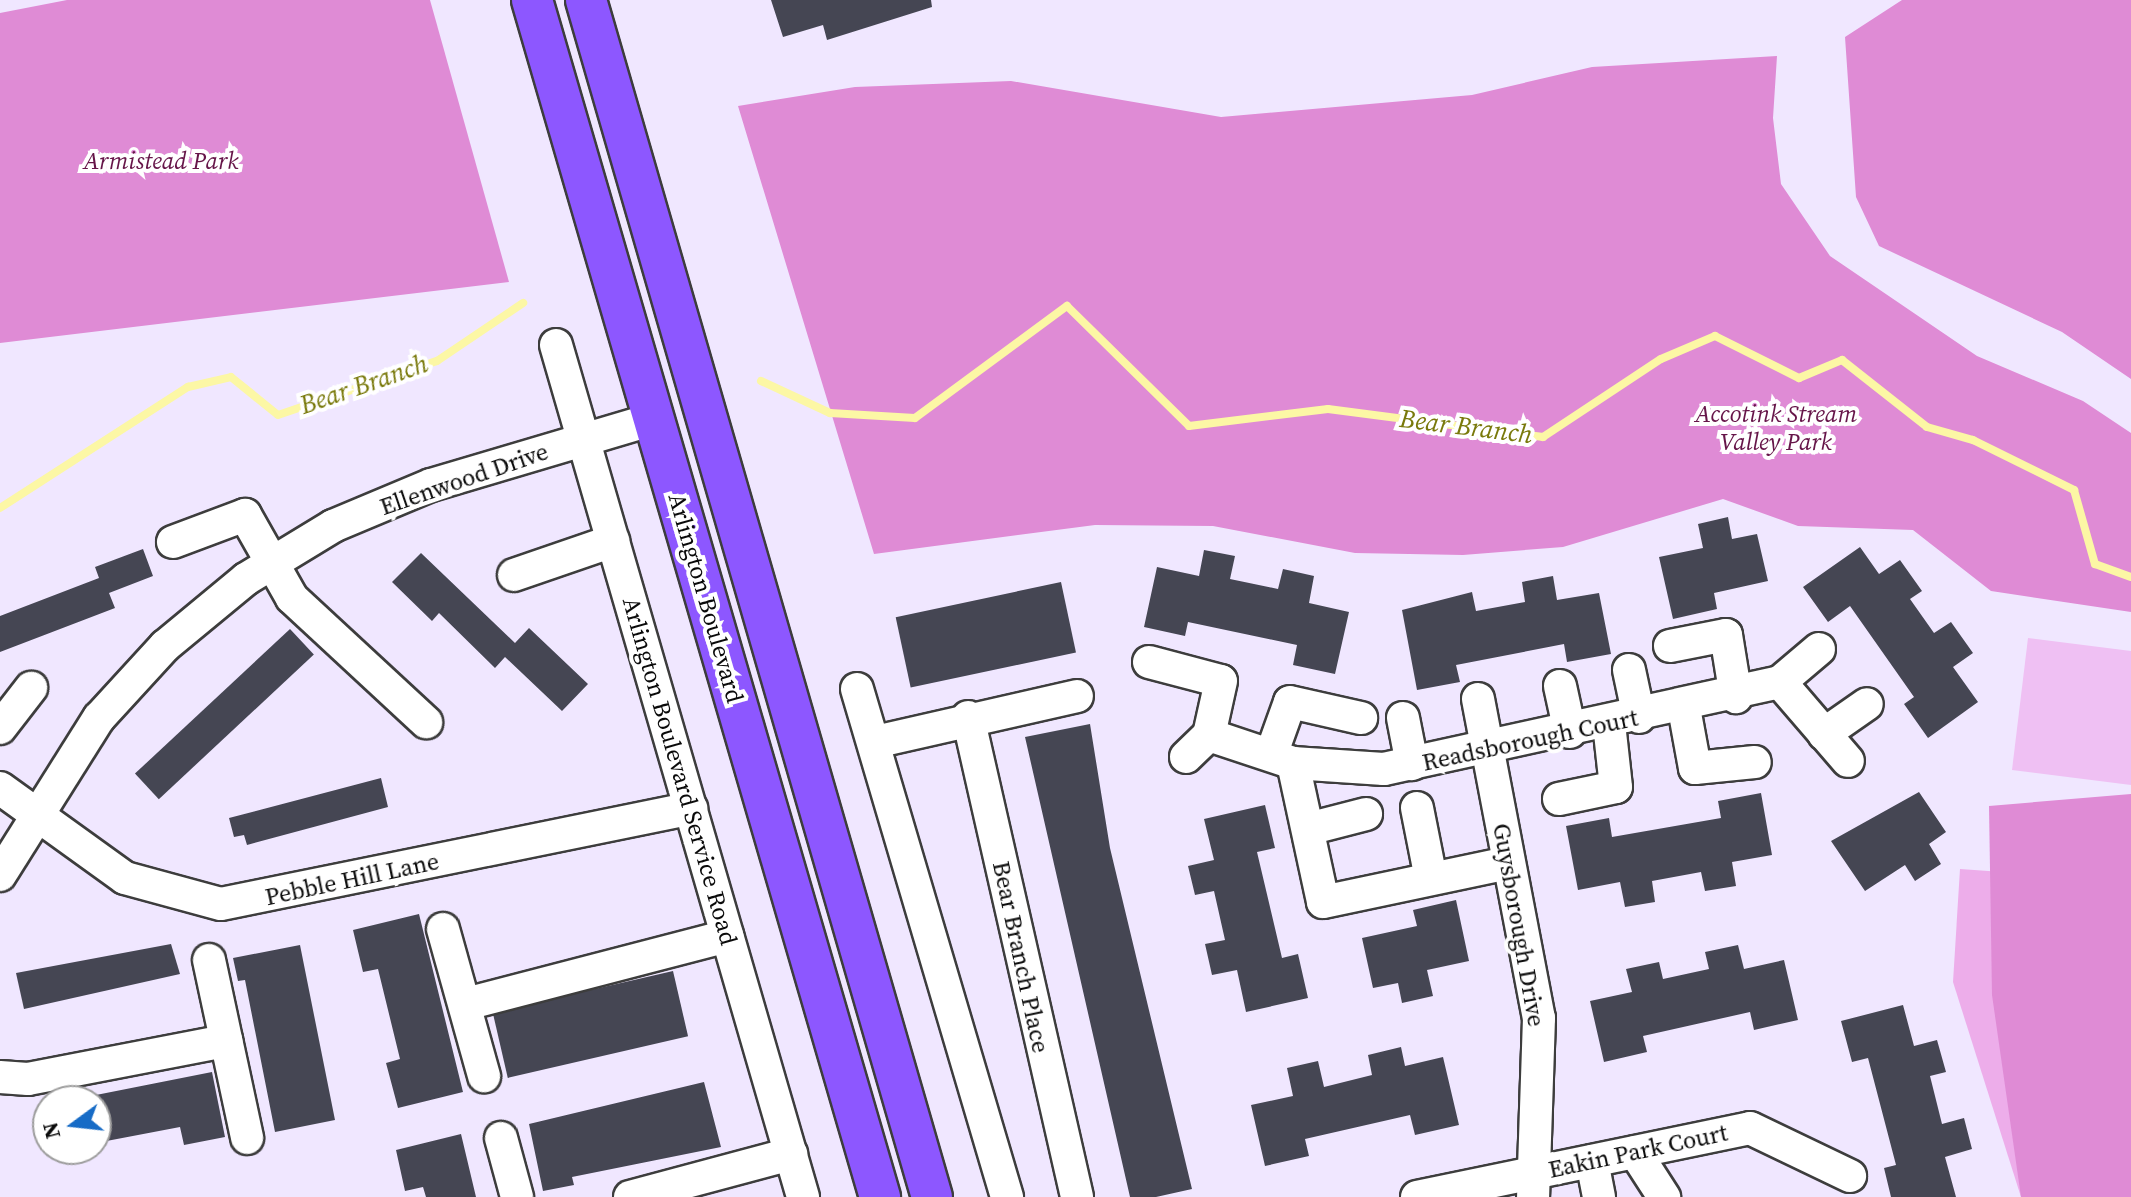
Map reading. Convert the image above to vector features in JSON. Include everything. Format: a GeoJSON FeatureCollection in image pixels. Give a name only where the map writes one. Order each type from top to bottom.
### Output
{"type":"FeatureCollection","features":[{"type":"Feature","properties":{"kind":"main road","name":"Arlington Boulevard"},"geometry":{"type":"LineString","coordinates":[[532,0],[880,1197]]}},
{"type":"Feature","properties":{"kind":"main road"},"geometry":{"type":"LineString","coordinates":[[586,0],[932,1197]]}},
{"type":"Feature","properties":{"kind":"street","name":"Arlington Boulevard Service Road"},"geometry":{"type":"LineString","coordinates":[[556,345],[581,440],[803,1197]]}},
{"type":"Feature","properties":{"kind":"street","name":"Ellenwood Drive"},"geometry":{"type":"LineString","coordinates":[[0,875],[35,810],[132,680],[210,606],[333,526],[431,485],[654,419]]}},
{"type":"Feature","properties":{"kind":"street"},"geometry":{"type":"LineString","coordinates":[[173,542],[245,515],[292,598],[426,722]]}},
{"type":"Feature","properties":{"kind":"street"},"geometry":{"type":"LineString","coordinates":[[514,575],[613,541]]}},
{"type":"Feature","properties":{"kind":"street"},"geometry":{"type":"LineString","coordinates":[[1670,646],[1726,635],[1736,697]]}},
{"type":"Feature","properties":{"kind":"street"},"geometry":{"type":"LineString","coordinates":[[1819,649],[1780,682],[1848,761]]}},
{"type":"Feature","properties":{"kind":"street"},"geometry":{"type":"LineString","coordinates":[[1149,662],[1221,681],[1209,735],[1186,757]]}},
{"type":"Feature","properties":{"kind":"street"},"geometry":{"type":"LineString","coordinates":[[1559,799],[1616,787],[1629,670]]}},
{"type":"Feature","properties":{"kind":"street","name":"Readsborough Court"},"geometry":{"type":"LineString","coordinates":[[1209,735],[1282,759],[1384,769],[1489,750],[1736,697],[1780,682]]}},
{"type":"Feature","properties":{"kind":"street"},"geometry":{"type":"LineString","coordinates":[[1560,686],[1570,732]]}},
{"type":"Feature","properties":{"kind":"street"},"geometry":{"type":"LineString","coordinates":[[0,728],[31,688]]}},
{"type":"Feature","properties":{"kind":"street"},"geometry":{"type":"LineString","coordinates":[[857,689],[1007,1197]]}},
{"type":"Feature","properties":{"kind":"street"},"geometry":{"type":"LineString","coordinates":[[875,742],[968,717],[1077,696]]}},
{"type":"Feature","properties":{"kind":"street","name":"Guysborough Drive"},"geometry":{"type":"LineString","coordinates":[[1478,699],[1539,1018],[1535,1185]]}},
{"type":"Feature","properties":{"kind":"street"},"geometry":{"type":"LineString","coordinates":[[1361,718],[1290,702],[1282,759],[1308,829],[1323,902],[1508,863]]}},
{"type":"Feature","properties":{"kind":"street"},"geometry":{"type":"LineString","coordinates":[[1824,734],[1867,704]]}},
{"type":"Feature","properties":{"kind":"street"},"geometry":{"type":"LineString","coordinates":[[1684,708],[1695,768],[1755,762]]}},
{"type":"Feature","properties":{"kind":"street","name":"Bear Branch Place"},"geometry":{"type":"LineString","coordinates":[[968,717],[1077,1197]]}},
{"type":"Feature","properties":{"kind":"street"},"geometry":{"type":"LineString","coordinates":[[1403,718],[1412,764]]}},
{"type":"Feature","properties":{"kind":"street","name":"Pebble Hill Lane"},"geometry":{"type":"LineString","coordinates":[[0,788],[35,810],[125,878],[221,904],[691,808]]}},
{"type":"Feature","properties":{"kind":"street"},"geometry":{"type":"LineString","coordinates":[[1417,808],[1431,879]]}},
{"type":"Feature","properties":{"kind":"street"},"geometry":{"type":"LineString","coordinates":[[1308,829],[1366,814]]}},
{"type":"Feature","properties":{"kind":"street"},"geometry":{"type":"LineString","coordinates":[[443,929],[484,1076]]}},
{"type":"Feature","properties":{"kind":"street"},"geometry":{"type":"LineString","coordinates":[[466,1004],[727,936]]}},
{"type":"Feature","properties":{"kind":"street"},"geometry":{"type":"LineString","coordinates":[[209,960],[247,1138]]}},
{"type":"Feature","properties":{"kind":"street"},"geometry":{"type":"LineString","coordinates":[[0,1077],[28,1079],[226,1041]]}},
{"type":"Feature","properties":{"kind":"street","name":"Eakin Park Court"},"geometry":{"type":"LineString","coordinates":[[1417,1197],[1535,1185],[1592,1161],[1750,1128],[1850,1176]]}},
{"type":"Feature","properties":{"kind":"street"},"geometry":{"type":"LineString","coordinates":[[501,1138],[517,1197]]}},
{"type":"Feature","properties":{"kind":"street"},"geometry":{"type":"LineString","coordinates":[[1635,1152],[1664,1197]]}},
{"type":"Feature","properties":{"kind":"street"},"geometry":{"type":"LineString","coordinates":[[630,1197],[791,1154]]}},
{"type":"Feature","properties":{"kind":"street"},"geometry":{"type":"LineString","coordinates":[[1592,1161],[1599,1197]]}},
{"type":"Feature","properties":{"kind":"shaded area"},"geometry":{"type":"Polygon","coordinates":[[[2028,638],[2131,651],[2131,785],[2012,770],[2028,638]]]}},
{"type":"Feature","properties":{"kind":"shaded area"},"geometry":{"type":"Polygon","coordinates":[[[1960,869],[2118,880],[2131,1197],[2021,1197],[1953,982],[1960,869]]]}},
{"type":"Feature","properties":{"kind":"green space","name":"Armistead Park"},"geometry":{"type":"Polygon","coordinates":[[[67,0],[430,0],[509,282],[0,343],[0,13],[67,0]]]}},
{"type":"Feature","properties":{"kind":"green space"},"geometry":{"type":"Polygon","coordinates":[[[1902,0],[2131,0],[2131,379],[2062,332],[1879,246],[1856,197],[1845,37],[1902,0]]]}},
{"type":"Feature","properties":{"kind":"green space","name":"Accotink Stream Valley Park"},"geometry":{"type":"Polygon","coordinates":[[[1777,56],[1773,118],[1781,184],[1830,256],[1977,356],[2083,401],[2131,433],[2131,612],[1991,591],[1913,530],[1798,526],[1723,499],[1563,547],[1463,555],[1355,553],[1213,526],[1095,525],[874,554],[738,106],[855,87],[1011,81],[1221,117],[1472,95],[1592,67],[1777,56]]]}},
{"type":"Feature","properties":{"kind":"green space"},"geometry":{"type":"Polygon","coordinates":[[[2131,794],[2131,1197],[2021,1197],[1992,995],[1989,806],[2131,794]]]}},
{"type":"Feature","properties":{"kind":"building"},"geometry":{"type":"Polygon","coordinates":[[[771,0],[931,0],[932,7],[827,40],[823,25],[783,37],[771,0]]]}},
{"type":"Feature","properties":{"kind":"building"},"geometry":{"type":"Polygon","coordinates":[[[1728,517],[1732,539],[1757,534],[1768,581],[1714,593],[1717,609],[1673,619],[1659,557],[1703,548],[1698,524],[1728,517]]]}},
{"type":"Feature","properties":{"kind":"building"},"geometry":{"type":"Polygon","coordinates":[[[1860,547],[1879,574],[1900,560],[1922,591],[1910,599],[1934,633],[1951,622],[1973,653],[1953,667],[1978,702],[1928,738],[1904,704],[1914,697],[1850,606],[1828,622],[1803,587],[1860,547]]]}},
{"type":"Feature","properties":{"kind":"building"},"geometry":{"type":"Polygon","coordinates":[[[143,549],[153,576],[109,593],[115,608],[0,652],[0,616],[99,578],[95,567],[143,549]]]}},
{"type":"Feature","properties":{"kind":"building"},"geometry":{"type":"Polygon","coordinates":[[[1204,550],[1235,556],[1230,579],[1278,589],[1283,569],[1314,576],[1309,603],[1349,612],[1335,674],[1293,665],[1297,645],[1188,622],[1185,636],[1144,627],[1157,567],[1199,576],[1204,550]]]}},
{"type":"Feature","properties":{"kind":"building"},"geometry":{"type":"Polygon","coordinates":[[[421,553],[515,643],[529,628],[588,684],[562,711],[505,657],[495,668],[439,613],[432,621],[392,582],[421,553]]]}},
{"type":"Feature","properties":{"kind":"building"},"geometry":{"type":"Polygon","coordinates":[[[1553,576],[1557,600],[1599,593],[1611,654],[1567,662],[1564,644],[1456,665],[1460,682],[1417,690],[1402,610],[1472,592],[1476,611],[1525,602],[1522,582],[1553,576]]]}},
{"type":"Feature","properties":{"kind":"building"},"geometry":{"type":"Polygon","coordinates":[[[1061,582],[1076,652],[911,688],[896,617],[1061,582]]]}},
{"type":"Feature","properties":{"kind":"building"},"geometry":{"type":"Polygon","coordinates":[[[290,629],[314,655],[159,799],[135,774],[290,629]]]}},
{"type":"Feature","properties":{"kind":"building"},"geometry":{"type":"Polygon","coordinates":[[[1090,724],[1110,848],[1192,1189],[1156,1197],[1130,1197],[1025,737],[1090,724]]]}},
{"type":"Feature","properties":{"kind":"building"},"geometry":{"type":"Polygon","coordinates":[[[381,778],[388,807],[247,845],[244,835],[234,837],[229,818],[381,778]]]}},
{"type":"Feature","properties":{"kind":"building"},"geometry":{"type":"Polygon","coordinates":[[[1919,792],[1946,832],[1929,844],[1941,864],[1915,881],[1905,865],[1865,891],[1831,841],[1919,792]]]}},
{"type":"Feature","properties":{"kind":"building"},"geometry":{"type":"Polygon","coordinates":[[[1761,793],[1772,855],[1732,862],[1736,886],[1705,891],[1701,872],[1652,881],[1655,902],[1625,907],[1620,882],[1578,890],[1566,826],[1609,818],[1612,837],[1721,818],[1718,801],[1761,793]]]}},
{"type":"Feature","properties":{"kind":"building"},"geometry":{"type":"Polygon","coordinates":[[[1265,805],[1275,848],[1257,852],[1282,958],[1298,954],[1308,998],[1246,1012],[1237,970],[1212,975],[1205,944],[1225,940],[1214,891],[1195,895],[1188,866],[1214,860],[1204,819],[1265,805]]]}},
{"type":"Feature","properties":{"kind":"building"},"geometry":{"type":"Polygon","coordinates":[[[1456,900],[1469,961],[1427,970],[1433,996],[1402,1003],[1398,983],[1373,988],[1362,938],[1417,926],[1413,910],[1456,900]]]}},
{"type":"Feature","properties":{"kind":"building"},"geometry":{"type":"Polygon","coordinates":[[[419,914],[463,1092],[398,1108],[386,1063],[400,1059],[378,969],[363,972],[353,930],[419,914]]]}},
{"type":"Feature","properties":{"kind":"building"},"geometry":{"type":"Polygon","coordinates":[[[171,944],[180,974],[24,1009],[16,973],[171,944]]]}},
{"type":"Feature","properties":{"kind":"building"},"geometry":{"type":"Polygon","coordinates":[[[300,945],[335,1120],[275,1132],[245,980],[238,981],[233,958],[300,945]]]}},
{"type":"Feature","properties":{"kind":"building"},"geometry":{"type":"Polygon","coordinates":[[[1738,945],[1744,969],[1784,960],[1798,1020],[1754,1030],[1750,1012],[1643,1036],[1647,1052],[1604,1062],[1590,1001],[1632,992],[1626,969],[1659,962],[1663,979],[1709,969],[1705,952],[1738,945]]]}},
{"type":"Feature","properties":{"kind":"building"},"geometry":{"type":"Polygon","coordinates":[[[673,971],[688,1036],[508,1078],[493,1013],[673,971]]]}},
{"type":"Feature","properties":{"kind":"building"},"geometry":{"type":"Polygon","coordinates":[[[1903,1005],[1914,1046],[1937,1040],[1946,1072],[1930,1076],[1942,1124],[1964,1118],[1972,1149],[1945,1157],[1956,1197],[1891,1197],[1884,1168],[1896,1165],[1868,1058],[1852,1062],[1841,1021],[1903,1005]]]}},
{"type":"Feature","properties":{"kind":"building"},"geometry":{"type":"Polygon","coordinates":[[[1401,1047],[1405,1066],[1443,1057],[1459,1125],[1415,1135],[1410,1115],[1305,1139],[1309,1156],[1265,1166],[1251,1105],[1293,1096],[1287,1068],[1318,1061],[1324,1087],[1372,1075],[1368,1055],[1401,1047]]]}},
{"type":"Feature","properties":{"kind":"building"},"geometry":{"type":"Polygon","coordinates":[[[212,1072],[225,1137],[184,1145],[180,1127],[112,1140],[112,1092],[212,1072]]]}},
{"type":"Feature","properties":{"kind":"building"},"geometry":{"type":"Polygon","coordinates":[[[704,1082],[721,1147],[572,1177],[574,1185],[543,1191],[529,1124],[704,1082]]]}},
{"type":"Feature","properties":{"kind":"building"},"geometry":{"type":"Polygon","coordinates":[[[461,1134],[476,1197],[426,1197],[423,1187],[405,1191],[396,1150],[461,1134]]]}},
{"type":"Feature","properties":{"kind":"waterway","name":"Bear Branch"},"geometry":{"type":"LineString","coordinates":[[0,508],[188,387],[231,377],[278,415],[437,361],[523,303]]}},
{"type":"Feature","properties":{"kind":"waterway","name":"Bear Branch"},"geometry":{"type":"LineString","coordinates":[[761,381],[830,413],[915,418],[1067,306],[1189,426],[1328,409],[1543,437],[1661,359],[1715,336],[1799,378],[1842,360],[1927,427],[1973,440],[2074,490],[2095,564],[2131,577]]}}]}
